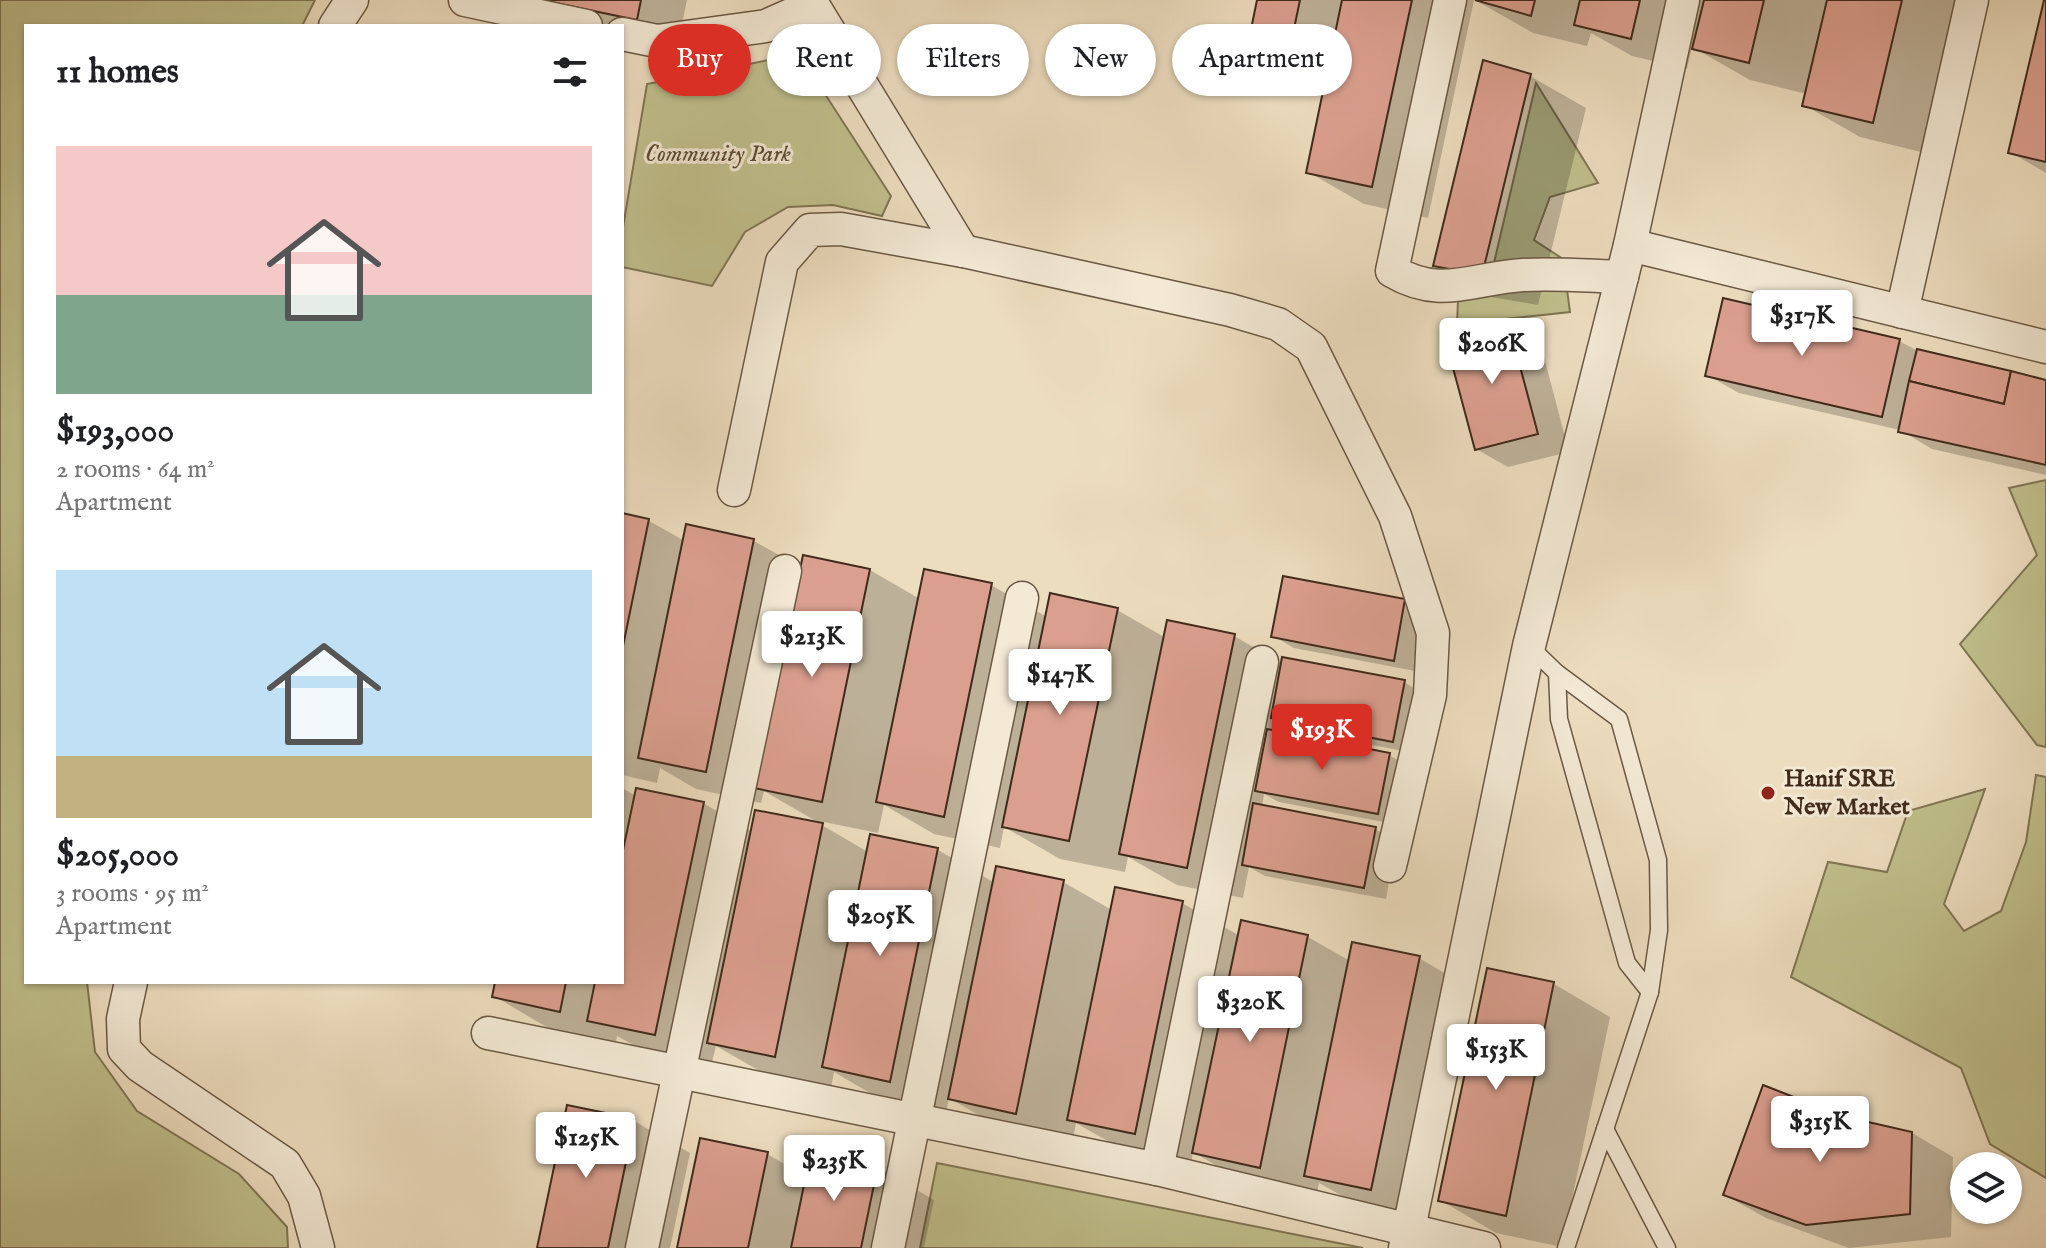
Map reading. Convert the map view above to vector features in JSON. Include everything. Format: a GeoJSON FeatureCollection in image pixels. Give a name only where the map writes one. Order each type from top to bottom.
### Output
{"type":"FeatureCollection","features":[{"type":"Feature","properties":{"kind":"street"},"geometry":{"type":"LineString","coordinates":[[336,24],[352,0]]}},
{"type":"Feature","properties":{"kind":"street"},"geometry":{"type":"LineString","coordinates":[[465,0],[577,24]]}},
{"type":"Feature","properties":{"kind":"street"},"geometry":{"type":"LineString","coordinates":[[1450,0],[1392,271],[1415,285],[1458,286],[1522,275],[1622,277]]}},
{"type":"Feature","properties":{"kind":"street"},"geometry":{"type":"LineString","coordinates":[[1407,1238],[1526,660],[1630,245],[1683,0]]}},
{"type":"Feature","properties":{"kind":"street"},"geometry":{"type":"LineString","coordinates":[[1902,312],[1972,0]]}},
{"type":"Feature","properties":{"kind":"street"},"geometry":{"type":"LineString","coordinates":[[624,34],[657,41],[766,26],[812,2],[963,251]]}},
{"type":"Feature","properties":{"kind":"street"},"geometry":{"type":"LineString","coordinates":[[734,490],[782,262],[810,230],[841,229],[963,251],[1230,310],[1278,324],[1311,347],[1395,516],[1433,633],[1430,695],[1390,866]]}},
{"type":"Feature","properties":{"kind":"street"},"geometry":{"type":"LineString","coordinates":[[1630,245],[2046,347]]}},
{"type":"Feature","properties":{"kind":"street"},"geometry":{"type":"LineString","coordinates":[[642,1248],[785,571]]}},
{"type":"Feature","properties":{"kind":"street"},"geometry":{"type":"LineString","coordinates":[[888,1248],[1022,598]]}},
{"type":"Feature","properties":{"kind":"street"},"geometry":{"type":"LineString","coordinates":[[1157,1169],[1262,662]]}},
{"type":"Feature","properties":{"kind":"street"},"geometry":{"type":"LineString","coordinates":[[131,984],[123,1019],[124,1049],[140,1066],[285,1164],[304,1196],[318,1248]]}},
{"type":"Feature","properties":{"kind":"street"},"geometry":{"type":"LineString","coordinates":[[488,1033],[1157,1169],[1407,1238],[1484,1248]]}},
{"type":"Feature","properties":{"kind":"lane"},"geometry":{"type":"LineString","coordinates":[[1526,660],[1557,673],[1619,719],[1658,860],[1659,930],[1650,992],[1566,1248]]}},
{"type":"Feature","properties":{"kind":"lane"},"geometry":{"type":"LineString","coordinates":[[1557,673],[1559,719],[1627,963],[1650,992]]}},
{"type":"Feature","properties":{"kind":"lane"},"geometry":{"type":"LineString","coordinates":[[1605,1129],[1667,1248]]}},
{"type":"Feature","properties":{"kind":"green space"},"geometry":{"type":"Polygon","coordinates":[[[0,0],[315,0],[303,24],[24,24],[24,984],[87,984],[95,1052],[137,1111],[239,1174],[287,1227],[288,1248],[0,1248],[0,0]]]}},
{"type":"Feature","properties":{"kind":"green space","name":"Community Park"},"geometry":{"type":"Polygon","coordinates":[[[767,60],[767,96],[826,96],[891,196],[882,216],[833,205],[788,207],[745,232],[712,286],[624,267],[624,221],[647,84],[648,96],[751,96],[751,63],[767,60]]]}},
{"type":"Feature","properties":{"kind":"green space"},"geometry":{"type":"Polygon","coordinates":[[[1536,83],[1598,183],[1550,197],[1534,240],[1563,259],[1570,312],[1457,324],[1459,276],[1490,280],[1536,83]]]}},
{"type":"Feature","properties":{"kind":"green space"},"geometry":{"type":"Polygon","coordinates":[[[2046,480],[2046,747],[2037,745],[1960,644],[2037,555],[2009,488],[2046,480]]]}},
{"type":"Feature","properties":{"kind":"green space"},"geometry":{"type":"Polygon","coordinates":[[[2036,775],[2046,777],[2046,1178],[2022,1163],[2022,1152],[2003,1152],[1990,1144],[1961,1068],[1791,977],[1828,862],[1887,872],[1908,811],[1985,789],[1944,904],[1964,931],[2001,911],[2026,842],[2036,775]]]}},
{"type":"Feature","properties":{"kind":"green space"},"geometry":{"type":"Polygon","coordinates":[[[937,1163],[1363,1248],[920,1248],[937,1163]]]}},
{"type":"Feature","properties":{"kind":"building"},"geometry":{"type":"Polygon","coordinates":[[[541,0],[641,0],[637,20],[541,0]]]}},
{"type":"Feature","properties":{"kind":"building"},"geometry":{"type":"Polygon","coordinates":[[[1257,0],[1300,0],[1295,24],[1252,24],[1257,0]]]}},
{"type":"Feature","properties":{"kind":"building"},"geometry":{"type":"Polygon","coordinates":[[[1342,0],[1412,0],[1372,187],[1306,173],[1322,96],[1352,96],[1352,24],[1337,24],[1342,0]]]}},
{"type":"Feature","properties":{"kind":"building"},"geometry":{"type":"Polygon","coordinates":[[[1475,0],[1535,0],[1531,16],[1475,0]]]}},
{"type":"Feature","properties":{"kind":"building"},"geometry":{"type":"Polygon","coordinates":[[[1580,0],[1640,0],[1631,39],[1574,25],[1580,0]]]}},
{"type":"Feature","properties":{"kind":"building"},"geometry":{"type":"Polygon","coordinates":[[[1704,0],[1764,0],[1749,63],[1692,49],[1704,0]]]}},
{"type":"Feature","properties":{"kind":"building"},"geometry":{"type":"Polygon","coordinates":[[[1827,0],[1902,0],[1873,123],[1802,106],[1827,0]]]}},
{"type":"Feature","properties":{"kind":"building"},"geometry":{"type":"Polygon","coordinates":[[[2046,0],[2046,162],[2008,153],[2046,0]]]}},
{"type":"Feature","properties":{"kind":"building"},"geometry":{"type":"Polygon","coordinates":[[[1483,60],[1531,74],[1482,275],[1433,266],[1483,60]]]}},
{"type":"Feature","properties":{"kind":"building"},"geometry":{"type":"Polygon","coordinates":[[[1723,298],[1900,339],[1882,417],[1705,376],[1723,298]]]}},
{"type":"Feature","properties":{"kind":"building"},"geometry":{"type":"Polygon","coordinates":[[[1508,321],[1538,434],[1475,450],[1445,338],[1508,321]]]}},
{"type":"Feature","properties":{"kind":"building"},"geometry":{"type":"Polygon","coordinates":[[[1917,349],[2011,371],[2004,404],[1909,381],[1917,349]]]}},
{"type":"Feature","properties":{"kind":"building"},"geometry":{"type":"Polygon","coordinates":[[[2011,371],[2046,380],[2046,465],[1898,432],[1909,381],[2004,404],[2011,371]]]}},
{"type":"Feature","properties":{"kind":"building"},"geometry":{"type":"Polygon","coordinates":[[[624,513],[649,519],[624,641],[624,513]]]}},
{"type":"Feature","properties":{"kind":"building"},"geometry":{"type":"Polygon","coordinates":[[[686,524],[754,539],[706,772],[638,758],[686,524]]]}},
{"type":"Feature","properties":{"kind":"building"},"geometry":{"type":"Polygon","coordinates":[[[803,555],[870,569],[822,802],[754,788],[803,555]]]}},
{"type":"Feature","properties":{"kind":"building"},"geometry":{"type":"Polygon","coordinates":[[[924,569],[992,583],[944,817],[876,802],[924,569]]]}},
{"type":"Feature","properties":{"kind":"building"},"geometry":{"type":"Polygon","coordinates":[[[1283,576],[1405,599],[1394,661],[1271,637],[1283,576]]]}},
{"type":"Feature","properties":{"kind":"building"},"geometry":{"type":"Polygon","coordinates":[[[1050,593],[1118,608],[1069,841],[1002,827],[1050,593]]]}},
{"type":"Feature","properties":{"kind":"building"},"geometry":{"type":"Polygon","coordinates":[[[1167,620],[1235,634],[1187,868],[1119,854],[1167,620]]]}},
{"type":"Feature","properties":{"kind":"building"},"geometry":{"type":"Polygon","coordinates":[[[1282,657],[1405,680],[1393,742],[1271,718],[1282,657]]]}},
{"type":"Feature","properties":{"kind":"building"},"geometry":{"type":"Polygon","coordinates":[[[1267,729],[1390,753],[1378,814],[1255,791],[1267,729]]]}},
{"type":"Feature","properties":{"kind":"building"},"geometry":{"type":"Polygon","coordinates":[[[636,788],[704,802],[655,1035],[587,1021],[595,984],[624,984],[624,845],[636,788]]]}},
{"type":"Feature","properties":{"kind":"building"},"geometry":{"type":"Polygon","coordinates":[[[1253,803],[1376,827],[1364,888],[1242,865],[1253,803]]]}},
{"type":"Feature","properties":{"kind":"building"},"geometry":{"type":"Polygon","coordinates":[[[755,810],[823,823],[775,1057],[707,1043],[755,810]]]}},
{"type":"Feature","properties":{"kind":"building"},"geometry":{"type":"Polygon","coordinates":[[[870,834],[938,848],[890,1082],[822,1067],[870,834]]]}},
{"type":"Feature","properties":{"kind":"building"},"geometry":{"type":"Polygon","coordinates":[[[996,866],[1064,880],[1016,1114],[948,1099],[996,866]]]}},
{"type":"Feature","properties":{"kind":"building"},"geometry":{"type":"Polygon","coordinates":[[[1115,887],[1183,901],[1135,1134],[1067,1120],[1115,887]]]}},
{"type":"Feature","properties":{"kind":"building"},"geometry":{"type":"Polygon","coordinates":[[[1241,920],[1308,935],[1260,1168],[1192,1153],[1241,920]]]}},
{"type":"Feature","properties":{"kind":"building"},"geometry":{"type":"Polygon","coordinates":[[[1352,942],[1420,956],[1371,1190],[1304,1176],[1352,942]]]}},
{"type":"Feature","properties":{"kind":"building"},"geometry":{"type":"Polygon","coordinates":[[[1487,968],[1554,982],[1506,1216],[1438,1201],[1487,968]]]}},
{"type":"Feature","properties":{"kind":"building"},"geometry":{"type":"Polygon","coordinates":[[[495,984],[566,984],[560,1012],[492,997],[495,984]]]}},
{"type":"Feature","properties":{"kind":"building"},"geometry":{"type":"Polygon","coordinates":[[[1763,1085],[1842,1116],[1912,1132],[1910,1214],[1806,1225],[1723,1195],[1763,1085]]]}},
{"type":"Feature","properties":{"kind":"building"},"geometry":{"type":"Polygon","coordinates":[[[567,1105],[635,1119],[608,1248],[537,1248],[567,1105]]]}},
{"type":"Feature","properties":{"kind":"building"},"geometry":{"type":"Polygon","coordinates":[[[700,1138],[768,1152],[748,1248],[677,1248],[700,1138]]]}},
{"type":"Feature","properties":{"kind":"building"},"geometry":{"type":"Polygon","coordinates":[[[811,1151],[878,1165],[861,1248],[791,1248],[811,1151]]]}},
{"type":"Feature","properties":{"kind":"place","name":"Hanif SRE New Market"},"geometry":{"type":"Point","coordinates":[1768,793]}}]}
